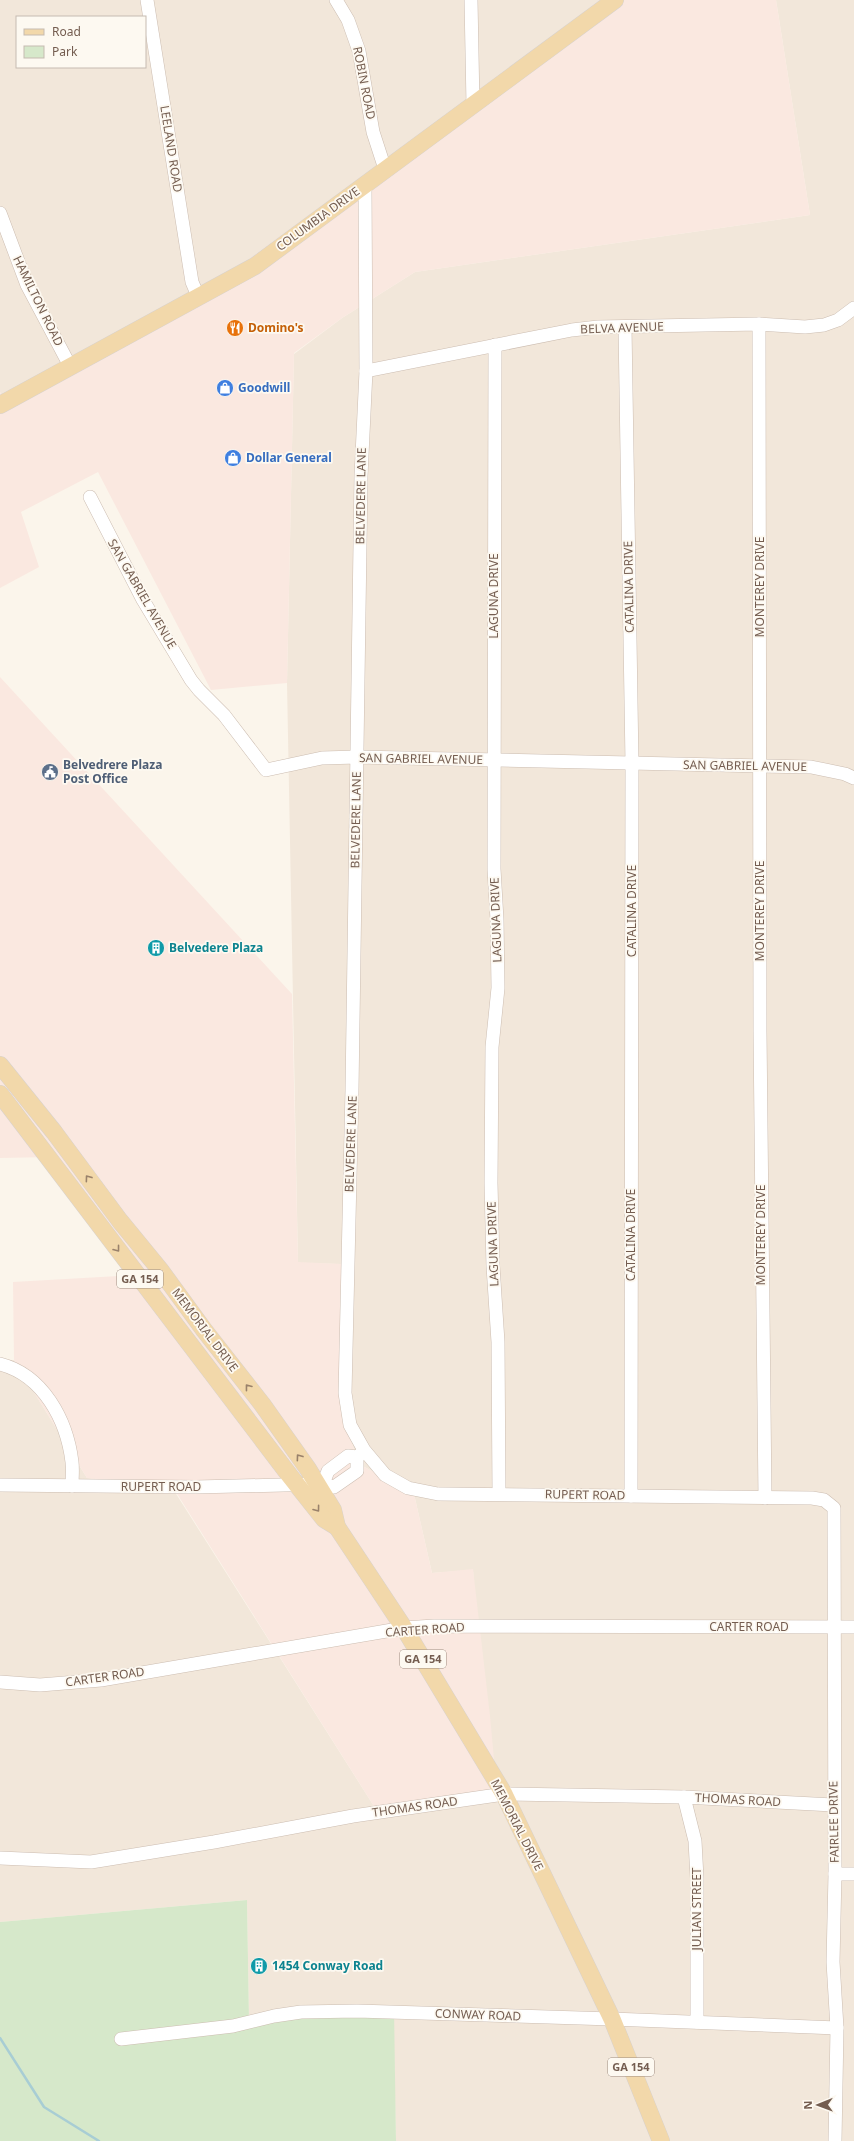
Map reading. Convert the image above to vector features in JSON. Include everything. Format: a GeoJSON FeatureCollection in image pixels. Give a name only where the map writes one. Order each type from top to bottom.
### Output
{"type":"FeatureCollection","features":[{"type":"Feature","properties":{"kind":"main road","name":"COLUMBIA DRIVE"},"geometry":{"type":"LineString","coordinates":[[0,405],[255,266],[615,0]]}},
{"type":"Feature","properties":{"kind":"main road","name":"MEMORIAL DRIVE"},"geometry":{"type":"LineString","coordinates":[[0,1065],[54,1132],[120,1221],[161,1271],[204,1330],[262,1404],[320,1485],[333,1510],[337,1527],[404,1628],[504,1794],[612,2019],[661,2141]]}},
{"type":"Feature","properties":{"kind":"main road","name":"MEMORIAL DRIVE"},"geometry":{"type":"LineString","coordinates":[[0,1094],[324,1519],[337,1527]]}},
{"type":"Feature","properties":{"kind":"street","name":"LEELAND ROAD"},"geometry":{"type":"LineString","coordinates":[[147,0],[192,282],[198,296]]}},
{"type":"Feature","properties":{"kind":"street","name":"ROBIN ROAD"},"geometry":{"type":"LineString","coordinates":[[336,0],[348,20],[359,51],[373,132],[385,169]]}},
{"type":"Feature","properties":{"kind":"street"},"geometry":{"type":"LineString","coordinates":[[471,0],[473,105]]}},
{"type":"Feature","properties":{"kind":"street","name":"BELVEDERE LANE"},"geometry":{"type":"LineString","coordinates":[[360,1454],[350,1425],[346,1393],[361,476],[366,371],[365,185]]}},
{"type":"Feature","properties":{"kind":"street","name":"HAMILTON ROAD"},"geometry":{"type":"LineString","coordinates":[[0,212],[28,285],[70,366]]}},
{"type":"Feature","properties":{"kind":"street","name":"BELVA AVENUE"},"geometry":{"type":"LineString","coordinates":[[366,371],[572,330],[598,327],[759,324],[805,327],[824,325],[838,320],[854,308]]}},
{"type":"Feature","properties":{"kind":"street","name":"MONTEREY DRIVE"},"geometry":{"type":"LineString","coordinates":[[759,324],[761,1240],[765,1498]]}},
{"type":"Feature","properties":{"kind":"street","name":"CATALINA DRIVE"},"geometry":{"type":"LineString","coordinates":[[625,327],[632,763],[631,1496]]}},
{"type":"Feature","properties":{"kind":"street","name":"LAGUNA DRIVE"},"geometry":{"type":"LineString","coordinates":[[495,346],[494,869],[497,920],[498,988],[492,1047],[491,1183],[493,1266],[498,1342],[499,1494]]}},
{"type":"Feature","properties":{"kind":"street","name":"SAN GABRIEL AVENUE"},"geometry":{"type":"LineString","coordinates":[[90,497],[143,600],[191,680],[224,715],[266,770],[322,758],[357,757],[811,767],[845,774],[854,778]]}},
{"type":"Feature","properties":{"kind":"street"},"geometry":{"type":"LineString","coordinates":[[0,1364],[22,1374],[44,1391],[57,1410],[66,1434],[72,1462],[72,1486]]}},
{"type":"Feature","properties":{"kind":"street","name":"RUPERT ROAD"},"geometry":{"type":"LineString","coordinates":[[0,1485],[334,1486],[357,1471],[360,1454],[385,1474],[408,1488],[438,1494],[812,1498],[830,1503]]}},
{"type":"Feature","properties":{"kind":"street","name":"FAIRLEE DRIVE"},"geometry":{"type":"LineString","coordinates":[[830,1503],[834,1508],[833,1805],[835,1874],[833,1962],[837,2028],[835,2141]]}},
{"type":"Feature","properties":{"kind":"street","name":"CARTER ROAD"},"geometry":{"type":"LineString","coordinates":[[0,1682],[40,1685],[100,1680],[404,1628],[434,1626],[854,1627]]}},
{"type":"Feature","properties":{"kind":"street","name":"THOMAS ROAD"},"geometry":{"type":"LineString","coordinates":[[0,1858],[91,1862],[214,1842],[353,1816],[504,1794],[684,1797],[833,1805]]}},
{"type":"Feature","properties":{"kind":"street","name":"JULIAN STREET"},"geometry":{"type":"LineString","coordinates":[[684,1797],[695,1841],[697,1878],[697,2022]]}},
{"type":"Feature","properties":{"kind":"street"},"geometry":{"type":"LineString","coordinates":[[835,1874],[854,1874]]}},
{"type":"Feature","properties":{"kind":"street","name":"CONWAY ROAD"},"geometry":{"type":"LineString","coordinates":[[121,2039],[233,2026],[274,2016],[301,2012],[357,2011],[837,2028]]}},
{"type":"Feature","properties":{"kind":"shaded area"},"geometry":{"type":"Polygon","coordinates":[[[0,0],[622,0],[384,161],[193,300],[5,403],[0,392],[0,0]]]}},
{"type":"Feature","properties":{"kind":"shaded area"},"geometry":{"type":"Polygon","coordinates":[[[622,0],[776,0],[810,215],[415,272],[342,318],[294,353],[287,683],[211,690],[98,472],[21,512],[39,567],[0,588],[0,392],[5,403],[193,300],[384,161],[622,0]]]}},
{"type":"Feature","properties":{"kind":"shaded area"},"geometry":{"type":"Polygon","coordinates":[[[776,0],[854,0],[854,2141],[396,2141],[393,2008],[249,2019],[247,1900],[0,1922],[0,1360],[14,1360],[87,1478],[173,1489],[377,1811],[475,1601],[473,1570],[432,1573],[414,1494],[359,1464],[340,1408],[341,1264],[298,1263],[287,683],[294,354],[342,318],[415,272],[810,215],[776,0]]]}},
{"type":"Feature","properties":{"kind":"shaded area"},"geometry":{"type":"Polygon","coordinates":[[[0,677],[292,994],[298,1262],[341,1264],[340,1408],[359,1464],[414,1494],[432,1573],[473,1569],[497,1792],[377,1811],[174,1489],[87,1478],[14,1360],[13,1282],[136,1275],[52,1157],[0,1158],[0,677]]]}},
{"type":"Feature","properties":{"kind":"green space"},"geometry":{"type":"Polygon","coordinates":[[[247,1900],[249,2019],[394,2008],[396,2141],[0,2141],[0,1922],[247,1900]]]}},
{"type":"Feature","properties":{"kind":"waterway"},"geometry":{"type":"LineString","coordinates":[[0,2038],[44,2107],[99,2141]]}},
{"type":"Feature","properties":{"kind":"place","name":"Domino's"},"geometry":{"type":"Point","coordinates":[235,328]}},
{"type":"Feature","properties":{"kind":"place","name":"Goodwill"},"geometry":{"type":"Point","coordinates":[225,388]}},
{"type":"Feature","properties":{"kind":"place","name":"Dollar General"},"geometry":{"type":"Point","coordinates":[233,458]}},
{"type":"Feature","properties":{"kind":"place","name":"Belvedrere Plaza Post Office"},"geometry":{"type":"Point","coordinates":[50,772]}},
{"type":"Feature","properties":{"kind":"place","name":"Belvedere Plaza"},"geometry":{"type":"Point","coordinates":[156,948]}},
{"type":"Feature","properties":{"kind":"place","name":"1454 Conway Road"},"geometry":{"type":"Point","coordinates":[259,1966]}}]}
